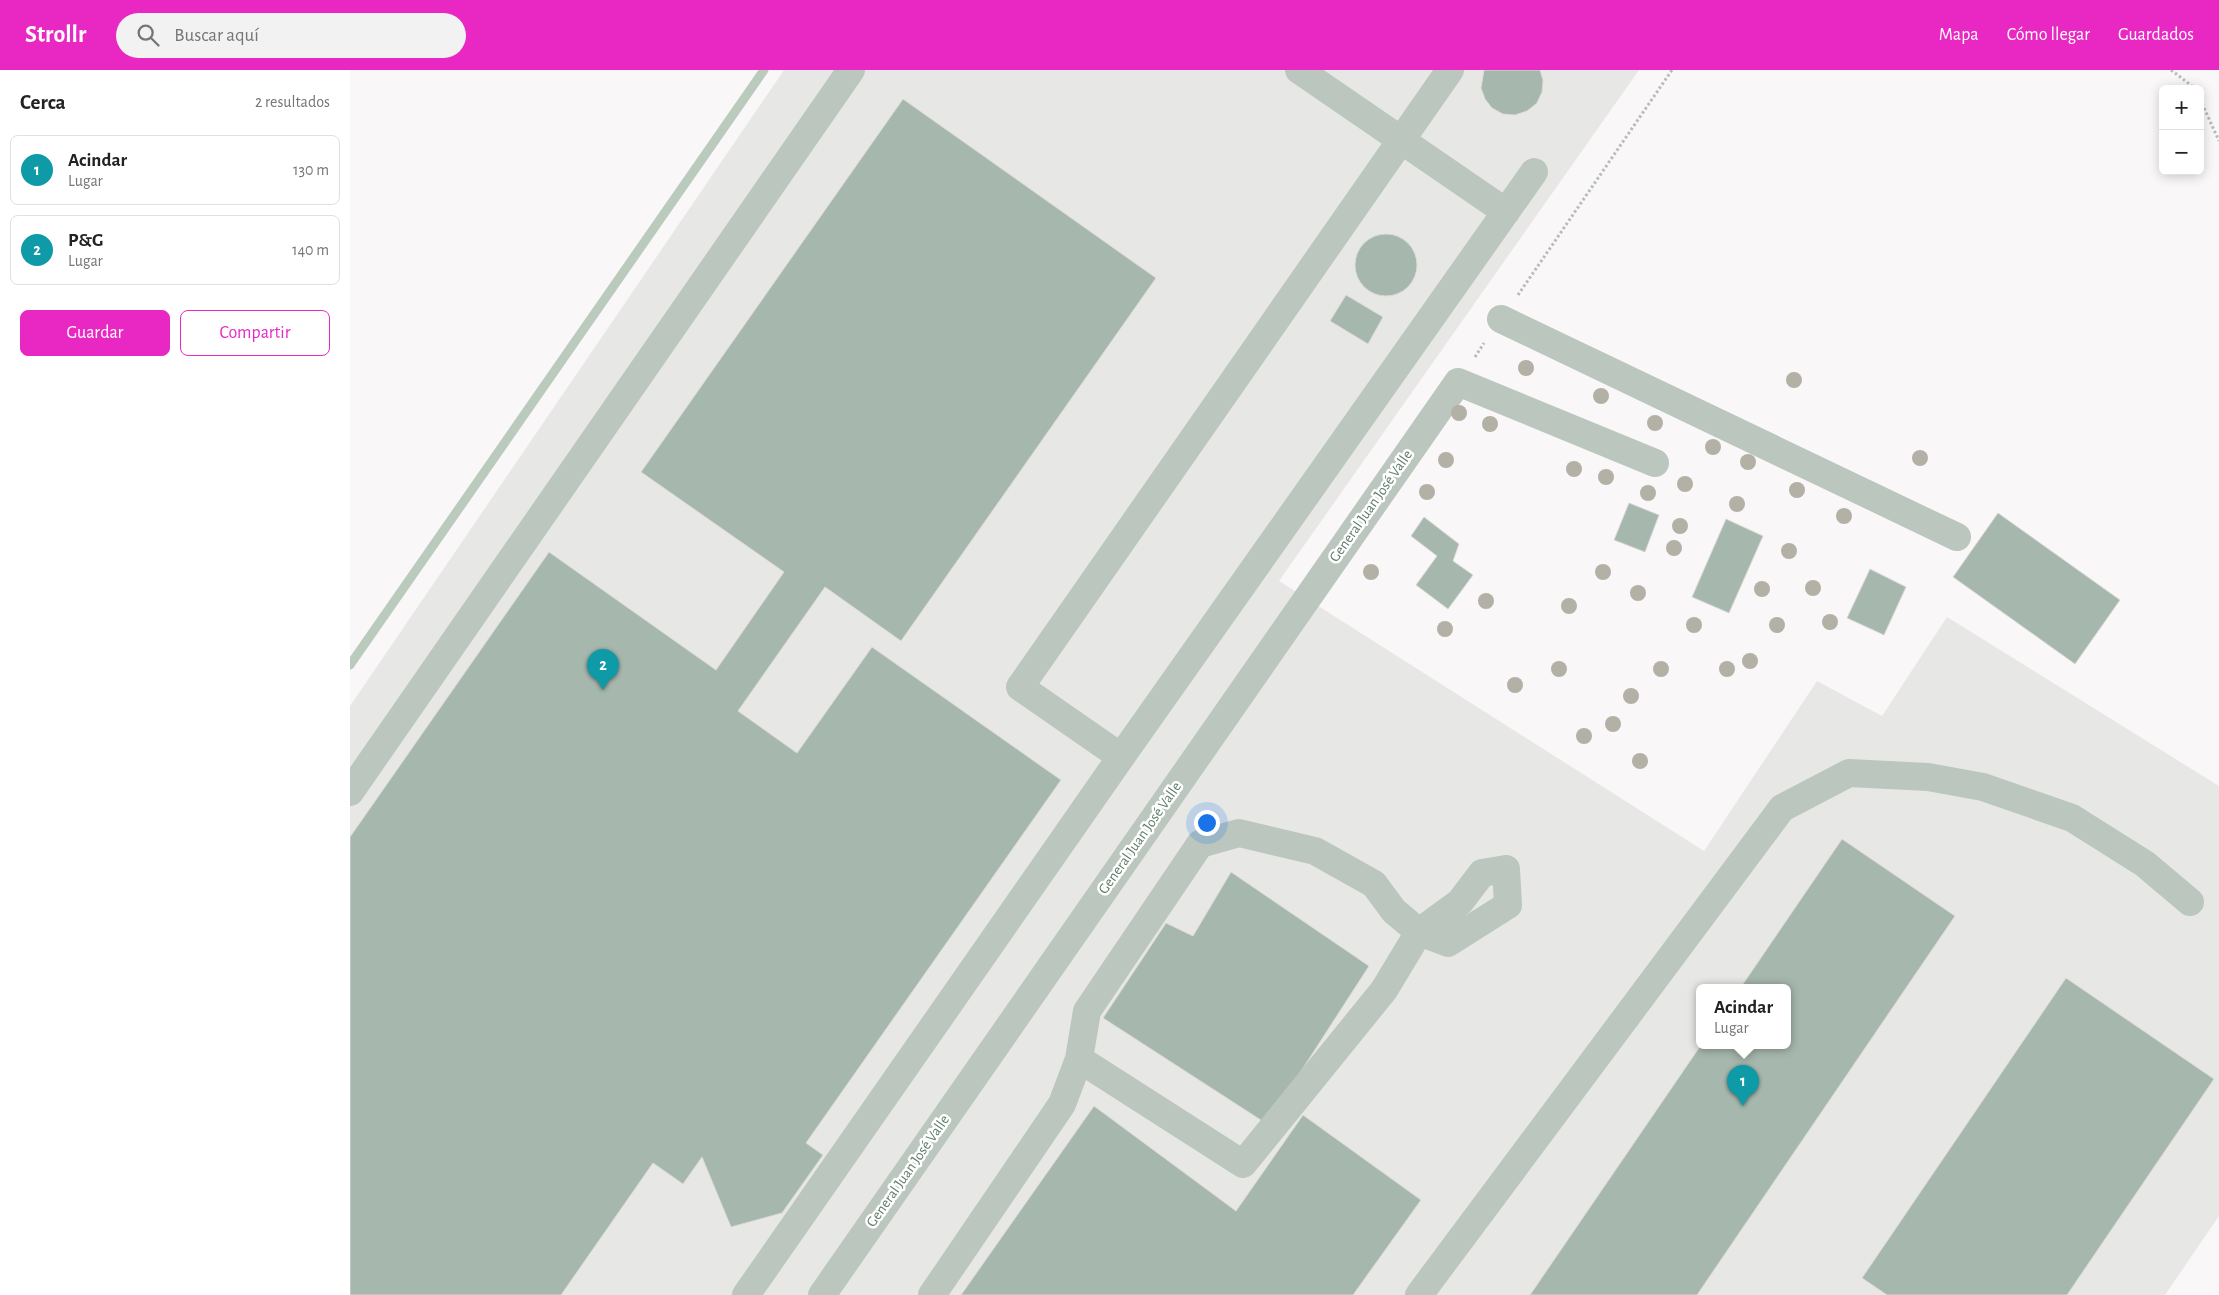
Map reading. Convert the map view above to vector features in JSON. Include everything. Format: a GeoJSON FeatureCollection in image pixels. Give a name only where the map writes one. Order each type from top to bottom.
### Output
{"type":"FeatureCollection","features":[{"type":"Feature","properties":{"kind":"street"},"geometry":{"type":"LineString","coordinates":[[350,792],[851,70]]}},
{"type":"Feature","properties":{"kind":"street"},"geometry":{"type":"LineString","coordinates":[[1299,70],[1506,212]]}},
{"type":"Feature","properties":{"kind":"street"},"geometry":{"type":"LineString","coordinates":[[1121,757],[1020,687],[1450,70]]}},
{"type":"Feature","properties":{"kind":"street"},"geometry":{"type":"LineString","coordinates":[[746,1295],[1121,757],[1534,172]]}},
{"type":"Feature","properties":{"kind":"street"},"geometry":{"type":"LineString","coordinates":[[1501,319],[1957,537]]}},
{"type":"Feature","properties":{"kind":"street"},"geometry":{"type":"LineString","coordinates":[[1458,382],[1655,463]]}},
{"type":"Feature","properties":{"kind":"street","name":"General Juan José Valle"},"geometry":{"type":"LineString","coordinates":[[822,1295],[1458,382]]}},
{"type":"Feature","properties":{"kind":"street"},"geometry":{"type":"LineString","coordinates":[[1419,1295],[1782,808],[1849,773],[1928,777],[1983,788],[2072,818],[2146,864],[2190,902]]}},
{"type":"Feature","properties":{"kind":"street"},"geometry":{"type":"LineString","coordinates":[[932,1295],[1062,1104],[1079,1059],[1087,1011],[1200,844],[1239,834],[1315,851],[1374,884],[1394,911],[1420,932],[1384,990],[1243,1164],[1079,1059]]}},
{"type":"Feature","properties":{"kind":"path"},"geometry":{"type":"LineString","coordinates":[[1458,382],[1672,70]]}},
{"type":"Feature","properties":{"kind":"path"},"geometry":{"type":"LineString","coordinates":[[2171,70],[2191,85]]}},
{"type":"Feature","properties":{"kind":"path"},"geometry":{"type":"LineString","coordinates":[[2204,108],[2219,141]]}},
{"type":"Feature","properties":{"kind":"shaded area"},"geometry":{"type":"Polygon","coordinates":[[[784,70],[1639,70],[1279,581],[1704,851],[1817,681],[1882,716],[1947,617],[2219,786],[2219,1216],[2165,1295],[350,1295],[350,706],[784,70]]]}},
{"type":"Feature","properties":{"kind":"building"},"geometry":{"type":"Polygon","coordinates":[[[1484,70],[1540,70],[1543,80],[1542,92],[1537,103],[1527,111],[1515,115],[1503,114],[1492,108],[1485,99],[1481,88],[1484,70]]]}},
{"type":"Feature","properties":{"kind":"building"},"geometry":{"type":"Polygon","coordinates":[[[903,99],[1156,278],[901,641],[825,587],[738,711],[797,753],[872,647],[1061,780],[806,1143],[823,1155],[782,1213],[731,1227],[702,1157],[683,1184],[653,1163],[561,1295],[350,1295],[350,837],[549,552],[716,670],[784,572],[641,472],[903,99]]]}},
{"type":"Feature","properties":{"kind":"building"},"geometry":{"type":"Polygon","coordinates":[[[1386,234],[1398,236],[1408,243],[1415,253],[1417,265],[1415,277],[1408,287],[1398,294],[1386,296],[1374,294],[1364,287],[1357,277],[1355,265],[1357,253],[1364,243],[1374,236],[1386,234]]]}},
{"type":"Feature","properties":{"kind":"building"},"geometry":{"type":"Polygon","coordinates":[[[1346,295],[1383,317],[1368,344],[1330,321],[1346,295]]]}},
{"type":"Feature","properties":{"kind":"building"},"geometry":{"type":"Polygon","coordinates":[[[1629,503],[1659,515],[1645,552],[1614,540],[1629,503]]]}},
{"type":"Feature","properties":{"kind":"building"},"geometry":{"type":"Polygon","coordinates":[[[1998,513],[2120,600],[2075,664],[1953,577],[1998,513]]]}},
{"type":"Feature","properties":{"kind":"building"},"geometry":{"type":"Polygon","coordinates":[[[1424,517],[1459,544],[1453,561],[1473,575],[1448,609],[1416,585],[1437,556],[1411,536],[1424,517]]]}},
{"type":"Feature","properties":{"kind":"building"},"geometry":{"type":"Polygon","coordinates":[[[1726,519],[1763,536],[1729,613],[1692,597],[1726,519]]]}},
{"type":"Feature","properties":{"kind":"building"},"geometry":{"type":"Polygon","coordinates":[[[1870,569],[1906,587],[1884,635],[1847,618],[1870,569]]]}},
{"type":"Feature","properties":{"kind":"building"},"geometry":{"type":"Polygon","coordinates":[[[1842,839],[1955,916],[1697,1295],[1530,1295],[1698,1049],[1791,1049],[1791,984],[1743,984],[1842,839]]]}},
{"type":"Feature","properties":{"kind":"building"},"geometry":{"type":"Polygon","coordinates":[[[1231,872],[1369,966],[1267,1124],[1103,1018],[1166,923],[1193,936],[1231,872]]]}},
{"type":"Feature","properties":{"kind":"building"},"geometry":{"type":"Polygon","coordinates":[[[2066,978],[2214,1079],[2067,1295],[1887,1295],[1862,1278],[2066,978]]]}},
{"type":"Feature","properties":{"kind":"building"},"geometry":{"type":"Polygon","coordinates":[[[1094,1106],[1236,1211],[1303,1115],[1421,1200],[1353,1295],[961,1295],[1094,1106]]]}},
{"type":"Feature","properties":{"kind":"waterway"},"geometry":{"type":"LineString","coordinates":[[350,665],[764,70]]}},
{"type":"Feature","properties":{"kind":"place","name":"P&G"},"geometry":{"type":"Point","coordinates":[603,690]}},
{"type":"Feature","properties":{"kind":"place","name":"Acindar"},"geometry":{"type":"Point","coordinates":[1743,1106]}}]}
